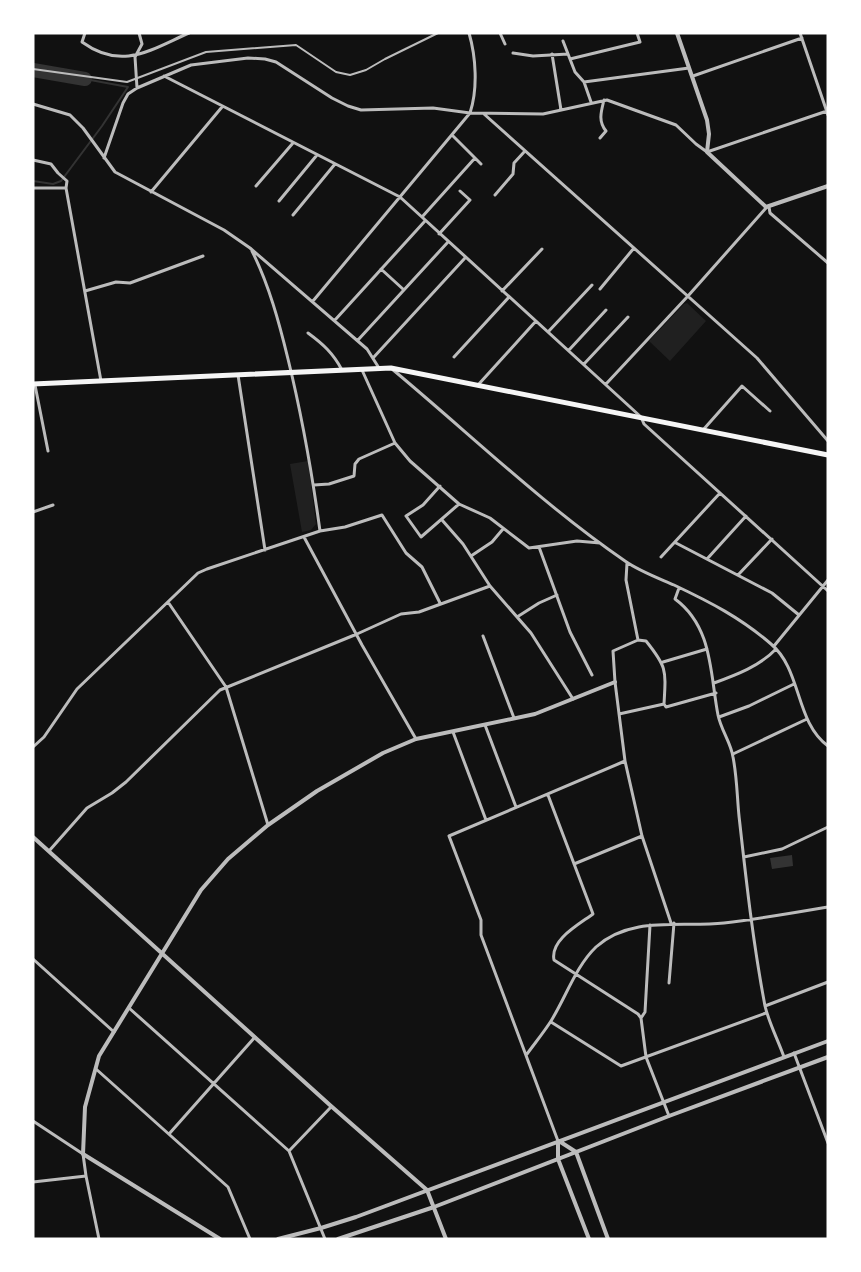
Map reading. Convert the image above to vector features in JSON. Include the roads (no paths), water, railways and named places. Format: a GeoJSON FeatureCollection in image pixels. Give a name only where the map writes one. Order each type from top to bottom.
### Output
{"type":"FeatureCollection","features":[{"type":"Feature","properties":{"kind":"main road"},"geometry":{"type":"LineString","coordinates":[[34,384],[391,368],[828,455]]}},
{"type":"Feature","properties":{"kind":"street"},"geometry":{"type":"LineString","coordinates":[[85,33],[82,42],[97,53],[135,57],[189,33]]}},
{"type":"Feature","properties":{"kind":"street"},"geometry":{"type":"LineString","coordinates":[[137,88],[135,57],[142,44],[139,33]]}},
{"type":"Feature","properties":{"kind":"street"},"geometry":{"type":"LineString","coordinates":[[33,69],[127,82],[206,52],[296,45],[336,72],[350,75],[366,70],[385,58],[438,33]]}},
{"type":"Feature","properties":{"kind":"street"},"geometry":{"type":"LineString","coordinates":[[313,301],[470,113],[475,99],[473,53],[469,33]]}},
{"type":"Feature","properties":{"kind":"street"},"geometry":{"type":"LineString","coordinates":[[501,33],[505,44]]}},
{"type":"Feature","properties":{"kind":"street"},"geometry":{"type":"LineString","coordinates":[[570,59],[640,42],[637,33]]}},
{"type":"Feature","properties":{"kind":"street"},"geometry":{"type":"LineString","coordinates":[[677,33],[707,120],[709,134],[707,152]]}},
{"type":"Feature","properties":{"kind":"street"},"geometry":{"type":"LineString","coordinates":[[693,76],[801,35],[827,113],[707,152]]}},
{"type":"Feature","properties":{"kind":"street"},"geometry":{"type":"LineString","coordinates":[[563,42],[575,72],[584,82],[591,102]]}},
{"type":"Feature","properties":{"kind":"street"},"geometry":{"type":"LineString","coordinates":[[513,53],[533,56],[568,54]]}},
{"type":"Feature","properties":{"kind":"street"},"geometry":{"type":"LineString","coordinates":[[552,54],[561,110]]}},
{"type":"Feature","properties":{"kind":"street"},"geometry":{"type":"LineString","coordinates":[[104,158],[128,94],[191,65],[233,59],[265,59],[276,62],[348,106],[361,110],[433,108],[470,113],[543,114],[604,100],[676,125],[767,207],[770,213],[828,263]]}},
{"type":"Feature","properties":{"kind":"street"},"geometry":{"type":"LineString","coordinates":[[584,82],[689,68]]}},
{"type":"Feature","properties":{"kind":"street"},"geometry":{"type":"LineString","coordinates":[[164,76],[400,197],[606,384],[641,417],[644,424],[828,591]]}},
{"type":"Feature","properties":{"kind":"street"},"geometry":{"type":"LineString","coordinates":[[600,138],[606,131],[601,125],[600,113],[604,100]]}},
{"type":"Feature","properties":{"kind":"street"},"geometry":{"type":"LineString","coordinates":[[33,104],[70,115],[115,172],[225,230],[251,249],[358,340],[367,349],[379,368]]}},
{"type":"Feature","properties":{"kind":"street"},"geometry":{"type":"LineString","coordinates":[[151,192],[222,107]]}},
{"type":"Feature","properties":{"kind":"street"},"geometry":{"type":"LineString","coordinates":[[483,113],[757,358],[828,441]]}},
{"type":"Feature","properties":{"kind":"street"},"geometry":{"type":"LineString","coordinates":[[453,136],[481,164]]}},
{"type":"Feature","properties":{"kind":"street"},"geometry":{"type":"LineString","coordinates":[[256,186],[293,143]]}},
{"type":"Feature","properties":{"kind":"street"},"geometry":{"type":"LineString","coordinates":[[495,195],[513,174],[514,163],[526,151]]}},
{"type":"Feature","properties":{"kind":"street"},"geometry":{"type":"LineString","coordinates":[[279,201],[317,155]]}},
{"type":"Feature","properties":{"kind":"street"},"geometry":{"type":"LineString","coordinates":[[335,320],[475,158]]}},
{"type":"Feature","properties":{"kind":"street"},"geometry":{"type":"LineString","coordinates":[[33,160],[51,164],[67,181],[66,188],[101,381]]}},
{"type":"Feature","properties":{"kind":"street"},"geometry":{"type":"LineString","coordinates":[[293,215],[335,164]]}},
{"type":"Feature","properties":{"kind":"street"},"geometry":{"type":"LineString","coordinates":[[606,384],[767,207],[828,186]]}},
{"type":"Feature","properties":{"kind":"street"},"geometry":{"type":"LineString","coordinates":[[33,188],[66,188]]}},
{"type":"Feature","properties":{"kind":"street"},"geometry":{"type":"LineString","coordinates":[[439,234],[470,200],[460,191]]}},
{"type":"Feature","properties":{"kind":"street"},"geometry":{"type":"LineString","coordinates":[[358,340],[448,242]]}},
{"type":"Feature","properties":{"kind":"street"},"geometry":{"type":"LineString","coordinates":[[600,289],[634,248]]}},
{"type":"Feature","properties":{"kind":"street"},"geometry":{"type":"LineString","coordinates":[[251,249],[271,298],[292,372],[302,415],[320,531]]}},
{"type":"Feature","properties":{"kind":"street"},"geometry":{"type":"LineString","coordinates":[[502,291],[542,249]]}},
{"type":"Feature","properties":{"kind":"street"},"geometry":{"type":"LineString","coordinates":[[85,291],[116,282],[130,283],[203,256]]}},
{"type":"Feature","properties":{"kind":"street"},"geometry":{"type":"LineString","coordinates":[[373,358],[465,258]]}},
{"type":"Feature","properties":{"kind":"street"},"geometry":{"type":"LineString","coordinates":[[381,269],[404,290]]}},
{"type":"Feature","properties":{"kind":"street"},"geometry":{"type":"LineString","coordinates":[[548,332],[592,285]]}},
{"type":"Feature","properties":{"kind":"street"},"geometry":{"type":"LineString","coordinates":[[454,357],[509,297]]}},
{"type":"Feature","properties":{"kind":"street"},"geometry":{"type":"LineString","coordinates":[[568,350],[606,310]]}},
{"type":"Feature","properties":{"kind":"street"},"geometry":{"type":"LineString","coordinates":[[584,364],[627,317]]}},
{"type":"Feature","properties":{"kind":"street"},"geometry":{"type":"LineString","coordinates":[[478,385],[536,321]]}},
{"type":"Feature","properties":{"kind":"street"},"geometry":{"type":"LineString","coordinates":[[308,333],[334,355],[342,370]]}},
{"type":"Feature","properties":{"kind":"street"},"geometry":{"type":"LineString","coordinates":[[391,368],[519,478],[627,563],[726,610],[775,647],[783,657],[807,719],[816,734],[827,743]]}},
{"type":"Feature","properties":{"kind":"street"},"geometry":{"type":"LineString","coordinates":[[361,369],[395,443],[410,461],[459,504],[490,518],[528,548],[577,541],[600,543]]}},
{"type":"Feature","properties":{"kind":"street"},"geometry":{"type":"LineString","coordinates":[[237,375],[265,550]]}},
{"type":"Feature","properties":{"kind":"street"},"geometry":{"type":"LineString","coordinates":[[34,384],[48,450]]}},
{"type":"Feature","properties":{"kind":"street"},"geometry":{"type":"LineString","coordinates":[[703,430],[742,387],[770,411]]}},
{"type":"Feature","properties":{"kind":"street"},"geometry":{"type":"LineString","coordinates":[[314,485],[329,484],[354,476],[355,464],[359,459],[395,443]]}},
{"type":"Feature","properties":{"kind":"street"},"geometry":{"type":"LineString","coordinates":[[440,486],[423,505],[406,516],[421,537],[459,504]]}},
{"type":"Feature","properties":{"kind":"street"},"geometry":{"type":"LineString","coordinates":[[661,557],[720,493]]}},
{"type":"Feature","properties":{"kind":"street"},"geometry":{"type":"LineString","coordinates":[[33,512],[53,505]]}},
{"type":"Feature","properties":{"kind":"street"},"geometry":{"type":"LineString","coordinates":[[33,747],[44,737],[77,689],[198,573],[320,531],[345,527],[382,515],[406,552],[422,567],[440,603]]}},
{"type":"Feature","properties":{"kind":"street"},"geometry":{"type":"LineString","coordinates":[[707,559],[746,516]]}},
{"type":"Feature","properties":{"kind":"street"},"geometry":{"type":"LineString","coordinates":[[442,520],[463,544],[490,586],[531,633],[573,699]]}},
{"type":"Feature","properties":{"kind":"street"},"geometry":{"type":"LineString","coordinates":[[471,556],[492,542],[503,528]]}},
{"type":"Feature","properties":{"kind":"street"},"geometry":{"type":"LineString","coordinates":[[304,537],[416,739]]}},
{"type":"Feature","properties":{"kind":"street"},"geometry":{"type":"LineString","coordinates":[[738,575],[772,539]]}},
{"type":"Feature","properties":{"kind":"street"},"geometry":{"type":"LineString","coordinates":[[676,543],[772,593],[799,615]]}},
{"type":"Feature","properties":{"kind":"street"},"geometry":{"type":"LineString","coordinates":[[539,547],[570,632],[592,675]]}},
{"type":"Feature","properties":{"kind":"street"},"geometry":{"type":"LineString","coordinates":[[627,563],[626,580],[638,640]]}},
{"type":"Feature","properties":{"kind":"street"},"geometry":{"type":"LineString","coordinates":[[714,683],[742,673],[746,668],[769,656],[828,580]]}},
{"type":"Feature","properties":{"kind":"street"},"geometry":{"type":"LineString","coordinates":[[49,851],[87,808],[126,782],[220,690],[401,614],[419,612],[490,586]]}},
{"type":"Feature","properties":{"kind":"street"},"geometry":{"type":"LineString","coordinates":[[679,588],[675,599],[689,609],[707,650],[719,717],[733,754],[738,792],[737,803],[765,1006],[784,1057]]}},
{"type":"Feature","properties":{"kind":"street"},"geometry":{"type":"LineString","coordinates":[[517,617],[557,595]]}},
{"type":"Feature","properties":{"kind":"street"},"geometry":{"type":"LineString","coordinates":[[168,602],[226,687],[268,825]]}},
{"type":"Feature","properties":{"kind":"street"},"geometry":{"type":"LineString","coordinates":[[483,636],[514,718]]}},
{"type":"Feature","properties":{"kind":"street"},"geometry":{"type":"LineString","coordinates":[[664,704],[666,675],[663,662],[646,641],[638,640],[613,651],[625,761],[642,836],[673,923],[669,983]]}},
{"type":"Feature","properties":{"kind":"street"},"geometry":{"type":"LineString","coordinates":[[663,662],[707,650]]}},
{"type":"Feature","properties":{"kind":"street"},"geometry":{"type":"LineString","coordinates":[[99,1239],[83,1154],[85,1107],[94,1067],[201,890],[228,859],[268,825],[383,753],[416,739],[535,714],[615,682]]}},
{"type":"Feature","properties":{"kind":"street"},"geometry":{"type":"LineString","coordinates":[[719,717],[749,706],[795,684]]}},
{"type":"Feature","properties":{"kind":"street"},"geometry":{"type":"LineString","coordinates":[[619,714],[664,704],[666,707],[716,693]]}},
{"type":"Feature","properties":{"kind":"street"},"geometry":{"type":"LineString","coordinates":[[733,754],[807,719]]}},
{"type":"Feature","properties":{"kind":"street"},"geometry":{"type":"LineString","coordinates":[[485,724],[516,807]]}},
{"type":"Feature","properties":{"kind":"street"},"geometry":{"type":"LineString","coordinates":[[453,732],[486,820]]}},
{"type":"Feature","properties":{"kind":"street"},"geometry":{"type":"LineString","coordinates":[[589,1239],[558,1159],[558,1141],[481,935],[481,920],[448,836],[625,761]]}},
{"type":"Feature","properties":{"kind":"street"},"geometry":{"type":"LineString","coordinates":[[548,795],[593,914],[563,937],[553,954],[554,960],[641,1018],[646,1057],[669,1116]]}},
{"type":"Feature","properties":{"kind":"street"},"geometry":{"type":"LineString","coordinates":[[744,857],[782,849],[828,827]]}},
{"type":"Feature","properties":{"kind":"street"},"geometry":{"type":"LineString","coordinates":[[574,864],[642,836]]}},
{"type":"Feature","properties":{"kind":"street"},"geometry":{"type":"LineString","coordinates":[[33,837],[427,1190],[446,1239]]}},
{"type":"Feature","properties":{"kind":"street"},"geometry":{"type":"LineString","coordinates":[[527,1054],[551,1022],[577,974],[595,948],[609,938],[651,925],[752,920],[828,907]]}},
{"type":"Feature","properties":{"kind":"street"},"geometry":{"type":"LineString","coordinates":[[641,1018],[645,1012],[651,925]]}},
{"type":"Feature","properties":{"kind":"street"},"geometry":{"type":"LineString","coordinates":[[33,959],[114,1032]]}},
{"type":"Feature","properties":{"kind":"street"},"geometry":{"type":"LineString","coordinates":[[765,1006],[828,982]]}},
{"type":"Feature","properties":{"kind":"street"},"geometry":{"type":"LineString","coordinates":[[129,1008],[289,1151],[326,1239]]}},
{"type":"Feature","properties":{"kind":"street"},"geometry":{"type":"LineString","coordinates":[[551,1022],[621,1066],[767,1013]]}},
{"type":"Feature","properties":{"kind":"street"},"geometry":{"type":"LineString","coordinates":[[169,1134],[255,1037]]}},
{"type":"Feature","properties":{"kind":"street"},"geometry":{"type":"LineString","coordinates":[[278,1239],[321,1228],[427,1190],[828,1041]]}},
{"type":"Feature","properties":{"kind":"street"},"geometry":{"type":"LineString","coordinates":[[794,1053],[828,1143]]}},
{"type":"Feature","properties":{"kind":"street"},"geometry":{"type":"LineString","coordinates":[[338,1239],[434,1207],[828,1057]]}},
{"type":"Feature","properties":{"kind":"street"},"geometry":{"type":"LineString","coordinates":[[94,1067],[228,1187],[250,1239]]}},
{"type":"Feature","properties":{"kind":"street"},"geometry":{"type":"LineString","coordinates":[[289,1151],[331,1106]]}},
{"type":"Feature","properties":{"kind":"street"},"geometry":{"type":"LineString","coordinates":[[33,1121],[220,1239]]}},
{"type":"Feature","properties":{"kind":"street"},"geometry":{"type":"LineString","coordinates":[[558,1141],[576,1152],[608,1239]]}},
{"type":"Feature","properties":{"kind":"street"},"geometry":{"type":"LineString","coordinates":[[33,1182],[86,1176]]}},
{"type":"Feature","properties":{"kind":"waterway"},"geometry":{"type":"LineString","coordinates":[[33,70],[85,79]]}},
{"type":"Feature","properties":{"kind":"waterway"},"geometry":{"type":"LineString","coordinates":[[85,79],[128,87]]}},
{"type":"Feature","properties":{"kind":"waterway"},"geometry":{"type":"LineString","coordinates":[[33,181],[53,184],[61,181],[128,87]]}}]}
